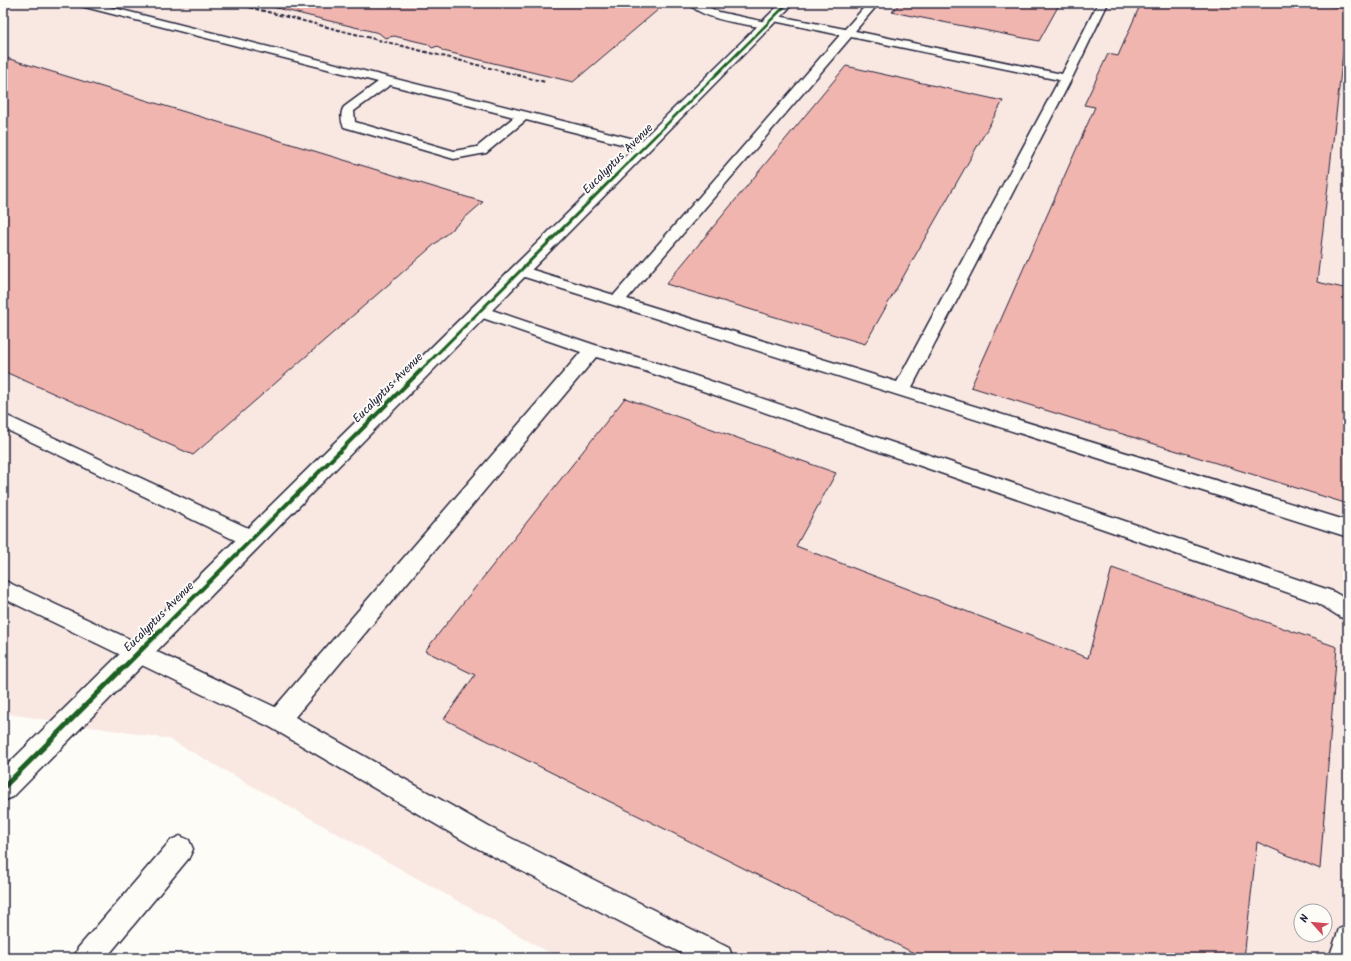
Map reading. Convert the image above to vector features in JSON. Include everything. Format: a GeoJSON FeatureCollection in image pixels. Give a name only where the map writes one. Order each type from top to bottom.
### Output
{"type":"FeatureCollection","features":[{"type":"Feature","properties":{"kind":"street","name":"Eucalyptus Avenue"},"geometry":{"type":"LineString","coordinates":[[3,788],[788,3]]}},
{"type":"Feature","properties":{"kind":"lane"},"geometry":{"type":"LineString","coordinates":[[81,3],[645,146]]}},
{"type":"Feature","properties":{"kind":"lane"},"geometry":{"type":"LineString","coordinates":[[694,3],[694,5],[698,8],[706,11],[848,33],[1066,78]]}},
{"type":"Feature","properties":{"kind":"lane"},"geometry":{"type":"LineString","coordinates":[[617,301],[874,3]]}},
{"type":"Feature","properties":{"kind":"lane"},"geometry":{"type":"LineString","coordinates":[[902,390],[1066,78],[1103,3]]}},
{"type":"Feature","properties":{"kind":"lane"},"geometry":{"type":"LineString","coordinates":[[387,81],[348,110],[349,124],[454,156],[481,150],[523,116]]}},
{"type":"Feature","properties":{"kind":"lane"},"geometry":{"type":"LineString","coordinates":[[520,271],[1348,528]]}},
{"type":"Feature","properties":{"kind":"lane"},"geometry":{"type":"LineString","coordinates":[[480,311],[592,350],[648,366],[1325,597],[1348,611]]}},
{"type":"Feature","properties":{"kind":"lane"},"geometry":{"type":"LineString","coordinates":[[278,720],[592,350]]}},
{"type":"Feature","properties":{"kind":"lane"},"geometry":{"type":"LineString","coordinates":[[3,420],[252,539]]}},
{"type":"Feature","properties":{"kind":"lane"},"geometry":{"type":"LineString","coordinates":[[3,588],[278,720],[480,836],[720,958]]}},
{"type":"Feature","properties":{"kind":"lane"},"geometry":{"type":"LineString","coordinates":[[88,958],[180,849]]}},
{"type":"Feature","properties":{"kind":"lane"},"geometry":{"type":"LineString","coordinates":[[1343,958],[1348,938]]}},
{"type":"Feature","properties":{"kind":"shaded area"},"geometry":{"type":"Polygon","coordinates":[[[3,3],[1348,3],[1348,958],[559,958],[169,739],[3,713],[3,3]]]}},
{"type":"Feature","properties":{"kind":"building"},"geometry":{"type":"Polygon","coordinates":[[[256,3],[666,3],[573,82],[443,51],[438,46],[432,48],[428,44],[394,36],[385,38],[379,33],[256,3]]]}},
{"type":"Feature","properties":{"kind":"building"},"geometry":{"type":"Polygon","coordinates":[[[900,3],[1060,3],[1039,41],[892,12],[900,3]]]}},
{"type":"Feature","properties":{"kind":"building"},"geometry":{"type":"Polygon","coordinates":[[[1141,3],[1315,3],[1348,9],[1317,282],[1348,289],[1348,504],[971,387],[1095,107],[1084,105],[1108,54],[1118,56],[1141,3]]]}},
{"type":"Feature","properties":{"kind":"building"},"geometry":{"type":"Polygon","coordinates":[[[3,57],[483,202],[193,455],[3,371],[3,57]]]}},
{"type":"Feature","properties":{"kind":"building"},"geometry":{"type":"Polygon","coordinates":[[[846,66],[1003,101],[865,344],[666,284],[846,66]]]}},
{"type":"Feature","properties":{"kind":"building"},"geometry":{"type":"Polygon","coordinates":[[[625,398],[836,473],[796,546],[1088,658],[1112,568],[1337,647],[1320,869],[1257,842],[1244,958],[924,958],[444,719],[475,675],[425,651],[625,398]]]}},
{"type":"Feature","properties":{"kind":"railway"},"geometry":{"type":"LineString","coordinates":[[232,3],[545,82]]}},
{"type":"Feature","properties":{"kind":"cycle path"},"geometry":{"type":"LineString","coordinates":[[3,788],[788,3]]}}]}
